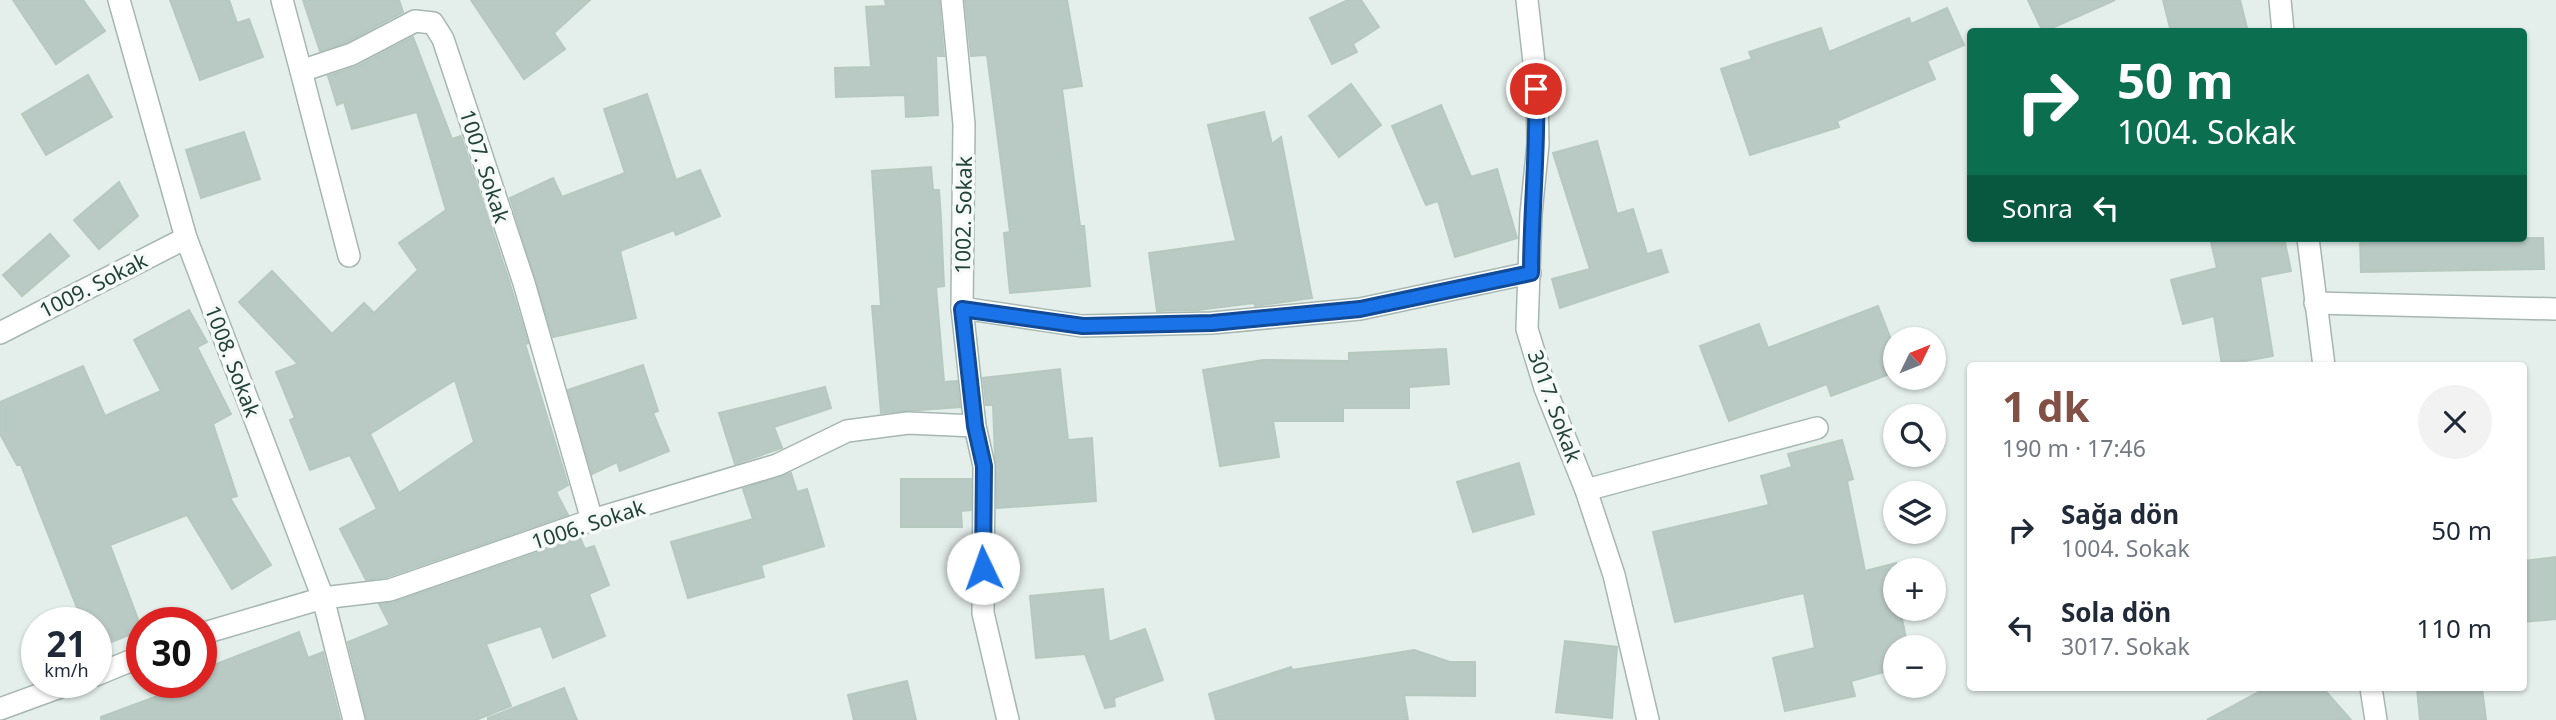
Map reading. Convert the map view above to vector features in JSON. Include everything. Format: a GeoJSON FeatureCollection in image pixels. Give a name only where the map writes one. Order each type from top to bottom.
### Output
{"type":"FeatureCollection","features":[{"type":"Feature","properties":{"kind":"street","name":"1008. Sokak"},"geometry":{"type":"LineString","coordinates":[[118,0],[186,238],[323,598],[354,720]]}},
{"type":"Feature","properties":{"kind":"street"},"geometry":{"type":"LineString","coordinates":[[282,0],[349,256]]}},
{"type":"Feature","properties":{"kind":"street","name":"1002. Sokak"},"geometry":{"type":"LineString","coordinates":[[952,0],[964,124],[962,309],[975,426],[984,466],[983,613],[1008,720]]}},
{"type":"Feature","properties":{"kind":"street","name":"3017. Sokak"},"geometry":{"type":"LineString","coordinates":[[1527,0],[1536,89],[1538,144],[1531,214],[1527,329],[1545,388],[1587,490],[1614,575],[1648,720]]}},
{"type":"Feature","properties":{"kind":"street"},"geometry":{"type":"LineString","coordinates":[[2280,0],[2284,28]]}},
{"type":"Feature","properties":{"kind":"street","name":"1007. Sokak"},"geometry":{"type":"LineString","coordinates":[[301,71],[352,54],[415,21],[433,23],[451,62],[524,283],[592,520]]}},
{"type":"Feature","properties":{"kind":"street","name":"1009. Sokak"},"geometry":{"type":"LineString","coordinates":[[0,333],[186,238]]}},
{"type":"Feature","properties":{"kind":"street"},"geometry":{"type":"LineString","coordinates":[[2308,242],[2323,362]]}},
{"type":"Feature","properties":{"kind":"street"},"geometry":{"type":"LineString","coordinates":[[962,309],[1083,326],[1212,323],[1360,309],[1531,273]]}},
{"type":"Feature","properties":{"kind":"street"},"geometry":{"type":"LineString","coordinates":[[2315,303],[2556,309]]}},
{"type":"Feature","properties":{"kind":"street","name":"1006. Sokak"},"geometry":{"type":"LineString","coordinates":[[217,629],[323,598],[390,590],[592,520],[777,465],[848,431],[908,423],[975,426]]}},
{"type":"Feature","properties":{"kind":"street"},"geometry":{"type":"LineString","coordinates":[[1587,490],[1817,428]]}},
{"type":"Feature","properties":{"kind":"street"},"geometry":{"type":"LineString","coordinates":[[2371,691],[2376,720]]}},
{"type":"Feature","properties":{"kind":"street"},"geometry":{"type":"LineString","coordinates":[[0,709],[30,698]]}},
{"type":"Feature","properties":{"kind":"building"},"geometry":{"type":"Polygon","coordinates":[[[13,0],[83,0],[105,31],[56,64],[13,0]]]}},
{"type":"Feature","properties":{"kind":"building"},"geometry":{"type":"Polygon","coordinates":[[[170,0],[229,0],[237,23],[249,19],[263,57],[200,80],[170,0]]]}},
{"type":"Feature","properties":{"kind":"building"},"geometry":{"type":"Polygon","coordinates":[[[303,0],[399,0],[403,12],[347,42],[320,51],[303,0]]]}},
{"type":"Feature","properties":{"kind":"building"},"geometry":{"type":"Polygon","coordinates":[[[471,0],[590,0],[554,33],[565,49],[524,79],[471,0]]]}},
{"type":"Feature","properties":{"kind":"building"},"geometry":{"type":"Polygon","coordinates":[[[885,0],[939,0],[944,56],[936,56],[938,115],[906,117],[905,95],[836,97],[835,68],[871,67],[866,7],[886,6],[885,0]]]}},
{"type":"Feature","properties":{"kind":"building"},"geometry":{"type":"Polygon","coordinates":[[[965,0],[1067,0],[1082,86],[1062,89],[1080,226],[1084,226],[1090,286],[1010,293],[1004,233],[1010,232],[987,55],[971,56],[965,0]]]}},
{"type":"Feature","properties":{"kind":"building"},"geometry":{"type":"Polygon","coordinates":[[[1348,0],[1361,0],[1379,27],[1353,44],[1357,52],[1332,64],[1310,18],[1348,0]]]}},
{"type":"Feature","properties":{"kind":"building"},"geometry":{"type":"Polygon","coordinates":[[[2028,0],[2115,0],[2052,28],[2041,28],[2028,0]]]}},
{"type":"Feature","properties":{"kind":"building"},"geometry":{"type":"Polygon","coordinates":[[[2163,0],[2240,0],[2247,28],[2170,28],[2163,0]]]}},
{"type":"Feature","properties":{"kind":"building"},"geometry":{"type":"Polygon","coordinates":[[[1947,8],[1964,45],[1927,61],[1935,79],[1837,121],[1839,127],[1750,155],[1721,69],[1752,59],[1749,52],[1821,28],[1829,52],[1909,18],[1911,24],[1947,8]]]}},
{"type":"Feature","properties":{"kind":"building"},"geometry":{"type":"Polygon","coordinates":[[[413,37],[452,139],[461,136],[511,287],[528,343],[525,344],[568,485],[556,492],[568,515],[387,577],[366,580],[340,529],[377,509],[350,455],[310,470],[290,420],[295,418],[276,372],[298,364],[239,302],[272,271],[332,334],[364,303],[374,313],[418,270],[399,243],[446,210],[417,112],[352,129],[344,102],[337,105],[328,76],[358,66],[413,37]],[[455,380],[370,434],[399,493],[474,442],[455,380]]]}},
{"type":"Feature","properties":{"kind":"building"},"geometry":{"type":"Polygon","coordinates":[[[88,75],[112,117],[46,155],[22,114],[88,75]]]}},
{"type":"Feature","properties":{"kind":"building"},"geometry":{"type":"Polygon","coordinates":[[[1351,84],[1381,125],[1339,157],[1309,116],[1351,84]]]}},
{"type":"Feature","properties":{"kind":"building"},"geometry":{"type":"Polygon","coordinates":[[[647,94],[676,180],[700,170],[720,216],[676,235],[674,230],[620,251],[636,318],[553,337],[510,198],[553,178],[562,197],[625,173],[604,109],[647,94]]]}},
{"type":"Feature","properties":{"kind":"building"},"geometry":{"type":"Polygon","coordinates":[[[1441,105],[1471,177],[1497,169],[1517,238],[1455,257],[1438,201],[1426,205],[1392,126],[1441,105]]]}},
{"type":"Feature","properties":{"kind":"building"},"geometry":{"type":"Polygon","coordinates":[[[1264,112],[1272,144],[1281,137],[1312,298],[1255,306],[1254,303],[1198,310],[1157,311],[1149,253],[1236,241],[1208,125],[1264,112]]]}},
{"type":"Feature","properties":{"kind":"building"},"geometry":{"type":"Polygon","coordinates":[[[244,132],[260,179],[201,198],[186,150],[244,132]]]}},
{"type":"Feature","properties":{"kind":"building"},"geometry":{"type":"Polygon","coordinates":[[[1597,141],[1617,214],[1633,209],[1647,254],[1661,250],[1668,272],[1560,308],[1552,279],[1590,269],[1553,153],[1597,141]]]}},
{"type":"Feature","properties":{"kind":"building"},"geometry":{"type":"Polygon","coordinates":[[[931,167],[933,190],[939,190],[941,219],[944,286],[936,287],[944,382],[957,381],[960,407],[881,413],[872,306],[881,306],[872,171],[931,167]]]}},
{"type":"Feature","properties":{"kind":"building"},"geometry":{"type":"Polygon","coordinates":[[[119,182],[138,216],[99,249],[74,220],[119,182]]]}},
{"type":"Feature","properties":{"kind":"building"},"geometry":{"type":"Polygon","coordinates":[[[50,234],[69,256],[22,296],[3,275],[50,234]]]}},
{"type":"Feature","properties":{"kind":"building"},"geometry":{"type":"Polygon","coordinates":[[[2527,238],[2543,238],[2544,269],[2361,272],[2360,242],[2527,242],[2527,238]]]}},
{"type":"Feature","properties":{"kind":"building"},"geometry":{"type":"Polygon","coordinates":[[[2211,242],[2285,242],[2291,271],[2260,277],[2273,356],[2222,362],[2214,316],[2183,324],[2171,280],[2217,268],[2211,242]]]}},
{"type":"Feature","properties":{"kind":"building"},"geometry":{"type":"Polygon","coordinates":[[[1878,306],[1886,327],[1883,327],[1883,376],[1831,396],[1827,384],[1729,421],[1700,346],[1759,324],[1768,348],[1878,306]]]}},
{"type":"Feature","properties":{"kind":"building"},"geometry":{"type":"Polygon","coordinates":[[[189,310],[207,342],[197,347],[231,414],[213,424],[237,496],[230,498],[271,565],[232,589],[187,515],[110,545],[133,607],[126,607],[126,636],[112,642],[112,607],[77,607],[21,465],[17,465],[0,434],[0,402],[83,366],[105,416],[161,391],[134,340],[189,310]]]}},
{"type":"Feature","properties":{"kind":"building"},"geometry":{"type":"Polygon","coordinates":[[[1446,349],[1449,384],[1409,387],[1409,408],[1343,408],[1343,421],[1273,421],[1279,457],[1220,466],[1203,370],[1263,360],[1349,361],[1349,353],[1446,349]]]}},
{"type":"Feature","properties":{"kind":"building"},"geometry":{"type":"Polygon","coordinates":[[[643,365],[658,411],[653,413],[669,451],[620,471],[617,462],[592,474],[568,390],[643,365]]]}},
{"type":"Feature","properties":{"kind":"building"},"geometry":{"type":"Polygon","coordinates":[[[1060,369],[1068,440],[1092,438],[1096,501],[997,508],[993,405],[986,405],[983,378],[1060,369]]]}},
{"type":"Feature","properties":{"kind":"building"},"geometry":{"type":"Polygon","coordinates":[[[825,387],[831,408],[774,427],[782,448],[735,464],[719,413],[825,387]]]}},
{"type":"Feature","properties":{"kind":"building"},"geometry":{"type":"Polygon","coordinates":[[[1842,440],[1853,479],[1847,481],[1865,571],[1883,566],[1883,621],[1902,621],[1905,635],[1883,635],[1883,672],[1851,681],[1855,696],[1785,711],[1773,658],[1815,648],[1804,593],[1675,622],[1653,532],[1769,505],[1761,476],[1792,467],[1788,454],[1842,440]]]}},
{"type":"Feature","properties":{"kind":"building"},"geometry":{"type":"Polygon","coordinates":[[[1519,463],[1534,514],[1473,532],[1457,482],[1519,463]]]}},
{"type":"Feature","properties":{"kind":"building"},"geometry":{"type":"Polygon","coordinates":[[[791,473],[797,492],[807,489],[824,546],[761,565],[764,577],[688,598],[671,542],[753,519],[743,489],[791,473]]]}},
{"type":"Feature","properties":{"kind":"building"},"geometry":{"type":"Polygon","coordinates":[[[901,479],[971,479],[971,510],[961,511],[962,527],[901,527],[901,479]]]}},
{"type":"Feature","properties":{"kind":"building"},"geometry":{"type":"Polygon","coordinates":[[[580,538],[585,549],[594,546],[609,585],[589,594],[605,636],[553,658],[541,626],[486,644],[511,706],[476,720],[367,720],[348,642],[390,625],[379,604],[394,602],[580,538]]]}},
{"type":"Feature","properties":{"kind":"building"},"geometry":{"type":"Polygon","coordinates":[[[2556,557],[2556,619],[2527,622],[2527,561],[2556,557]]]}},
{"type":"Feature","properties":{"kind":"building"},"geometry":{"type":"Polygon","coordinates":[[[1103,589],[1109,642],[1145,629],[1163,680],[1114,698],[1115,706],[1105,708],[1085,654],[1036,658],[1030,596],[1103,589]]]}},
{"type":"Feature","properties":{"kind":"building"},"geometry":{"type":"Polygon","coordinates":[[[299,632],[308,658],[323,652],[340,720],[101,720],[101,717],[152,698],[217,698],[217,664],[299,632]]]}},
{"type":"Feature","properties":{"kind":"building"},"geometry":{"type":"Polygon","coordinates":[[[1565,641],[1617,647],[1612,718],[1556,712],[1565,641]]]}},
{"type":"Feature","properties":{"kind":"building"},"geometry":{"type":"Polygon","coordinates":[[[1414,650],[1450,662],[1475,662],[1475,696],[1404,695],[1408,720],[1216,720],[1209,694],[1291,667],[1292,670],[1414,650]]]}},
{"type":"Feature","properties":{"kind":"building"},"geometry":{"type":"Polygon","coordinates":[[[907,681],[916,720],[854,720],[848,695],[907,681]]]}},
{"type":"Feature","properties":{"kind":"building"},"geometry":{"type":"Polygon","coordinates":[[[564,688],[577,720],[488,720],[488,718],[564,688]]]}},
{"type":"Feature","properties":{"kind":"building"},"geometry":{"type":"Polygon","coordinates":[[[2260,691],[2326,691],[2351,720],[2207,720],[2260,691]]]}},
{"type":"Feature","properties":{"kind":"building"},"geometry":{"type":"Polygon","coordinates":[[[2417,691],[2482,691],[2486,720],[2420,720],[2417,691]]]}},
{"type":"Feature","properties":{"kind":"route"},"geometry":{"type":"LineString","coordinates":[[983,568],[981,530],[984,466],[975,426],[962,309],[1083,326],[1212,323],[1360,309],[1531,273],[1531,214],[1538,144],[1536,89]]}}]}
